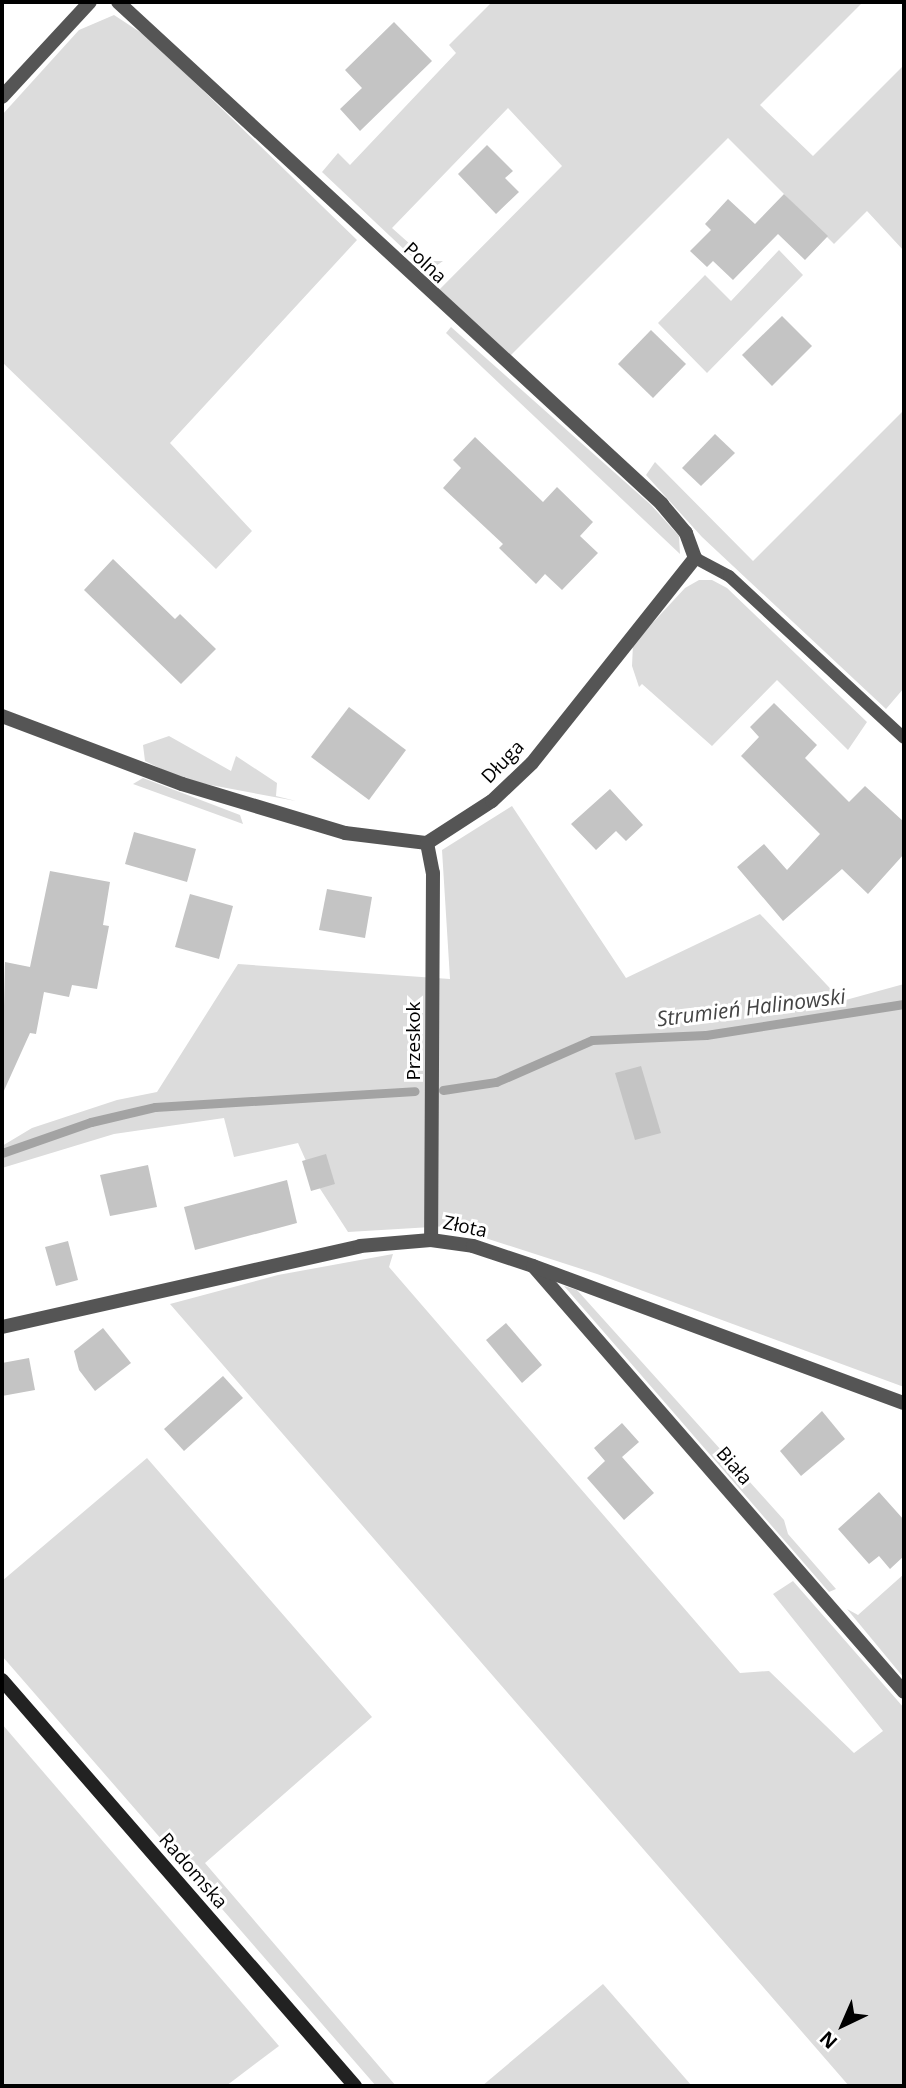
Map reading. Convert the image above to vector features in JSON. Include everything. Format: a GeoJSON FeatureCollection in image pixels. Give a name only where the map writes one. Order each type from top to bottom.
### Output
{"type":"FeatureCollection","features":[{"type":"Feature","properties":{"kind":"street"},"geometry":{"type":"LineString","coordinates":[[2,97],[90,2]]}},
{"type":"Feature","properties":{"kind":"street","name":"Polna"},"geometry":{"type":"LineString","coordinates":[[118,2],[662,504],[686,533],[695,558]]}},
{"type":"Feature","properties":{"kind":"street","name":"Długa"},"geometry":{"type":"LineString","coordinates":[[427,843],[492,801],[532,764],[600,673],[677,586],[695,558]]}},
{"type":"Feature","properties":{"kind":"street"},"geometry":{"type":"LineString","coordinates":[[2,716],[182,784],[257,807],[345,833],[427,843]]}},
{"type":"Feature","properties":{"kind":"street","name":"Przeskok"},"geometry":{"type":"LineString","coordinates":[[427,843],[433,873],[431,1240]]}},
{"type":"Feature","properties":{"kind":"street","name":"Złota"},"geometry":{"type":"LineString","coordinates":[[2,1326],[360,1246],[431,1240],[473,1246],[533,1266],[904,1402]]}},
{"type":"Feature","properties":{"kind":"street","name":"Biała"},"geometry":{"type":"LineString","coordinates":[[533,1266],[904,1692]]}},
{"type":"Feature","properties":{"kind":"street","name":"Radomska"},"geometry":{"type":"LineString","coordinates":[[2,1680],[355,2086]]}},
{"type":"Feature","properties":{"kind":"lane"},"geometry":{"type":"LineString","coordinates":[[695,558],[729,576],[904,738]]}},
{"type":"Feature","properties":{"kind":"shaded area"},"geometry":{"type":"Polygon","coordinates":[[[492,2],[863,2],[760,105],[813,156],[904,65],[904,251],[867,211],[834,244],[728,138],[509,357],[439,290],[562,166],[508,108],[392,228],[429,261],[443,261],[433,268],[425,269],[322,172],[338,153],[350,165],[456,53],[449,45],[492,2]]]}},
{"type":"Feature","properties":{"kind":"shaded area"},"geometry":{"type":"Polygon","coordinates":[[[114,15],[149,38],[357,240],[170,443],[252,531],[216,569],[2,362],[2,115],[79,30],[114,15]]]}},
{"type":"Feature","properties":{"kind":"shaded area"},"geometry":{"type":"Polygon","coordinates":[[[779,250],[803,275],[707,373],[658,323],[705,275],[731,301],[779,250]]]}},
{"type":"Feature","properties":{"kind":"shaded area"},"geometry":{"type":"Polygon","coordinates":[[[451,327],[651,505],[679,536],[680,554],[446,333],[451,327]]]}},
{"type":"Feature","properties":{"kind":"shaded area"},"geometry":{"type":"Polygon","coordinates":[[[904,410],[904,688],[886,709],[702,537],[646,475],[655,462],[753,561],[904,410]]]}},
{"type":"Feature","properties":{"kind":"shaded area"},"geometry":{"type":"Polygon","coordinates":[[[699,580],[712,580],[727,588],[867,722],[848,750],[777,680],[712,746],[642,684],[639,687],[632,666],[633,644],[685,588],[699,580]]]}},
{"type":"Feature","properties":{"kind":"shaded area"},"geometry":{"type":"Polygon","coordinates":[[[169,736],[231,771],[236,756],[277,783],[276,796],[296,801],[184,780],[145,761],[143,745],[169,736]]]}},
{"type":"Feature","properties":{"kind":"shaded area"},"geometry":{"type":"Polygon","coordinates":[[[143,778],[240,815],[243,824],[133,784],[143,778]]]}},
{"type":"Feature","properties":{"kind":"shaded area"},"geometry":{"type":"Polygon","coordinates":[[[512,806],[626,978],[760,914],[842,1001],[904,984],[904,1387],[597,1274],[448,1226],[348,1232],[315,1181],[298,1143],[234,1157],[224,1118],[114,1134],[2,1168],[2,1146],[32,1128],[117,1100],[157,1092],[238,964],[450,979],[442,850],[512,806]]]}},
{"type":"Feature","properties":{"kind":"shaded area"},"geometry":{"type":"Polygon","coordinates":[[[393,1254],[389,1267],[740,1673],[769,1671],[854,1753],[883,1731],[773,1594],[793,1581],[904,1708],[904,2086],[849,2086],[170,1304],[278,1275],[393,1254]]]}},
{"type":"Feature","properties":{"kind":"shaded area"},"geometry":{"type":"Polygon","coordinates":[[[564,1286],[577,1290],[784,1520],[788,1534],[836,1589],[829,1592],[564,1286]]]}},
{"type":"Feature","properties":{"kind":"shaded area"},"geometry":{"type":"Polygon","coordinates":[[[147,1458],[372,1717],[205,1863],[396,2086],[376,2086],[2,1656],[2,1581],[147,1458]]]}},
{"type":"Feature","properties":{"kind":"shaded area"},"geometry":{"type":"Polygon","coordinates":[[[904,1574],[904,1678],[847,1609],[858,1615],[904,1574]]]}},
{"type":"Feature","properties":{"kind":"shaded area"},"geometry":{"type":"Polygon","coordinates":[[[2,1724],[279,2046],[226,2086],[2,2086],[2,1724]]]}},
{"type":"Feature","properties":{"kind":"shaded area"},"geometry":{"type":"Polygon","coordinates":[[[603,1984],[692,2086],[482,2086],[603,1984]]]}},
{"type":"Feature","properties":{"kind":"building"},"geometry":{"type":"Polygon","coordinates":[[[394,22],[432,61],[360,131],[340,109],[362,88],[345,70],[394,22]]]}},
{"type":"Feature","properties":{"kind":"building"},"geometry":{"type":"Polygon","coordinates":[[[487,145],[513,171],[505,178],[519,192],[496,214],[458,174],[487,145]]]}},
{"type":"Feature","properties":{"kind":"building"},"geometry":{"type":"Polygon","coordinates":[[[784,194],[828,236],[805,260],[778,234],[733,280],[713,261],[707,267],[690,251],[711,230],[705,224],[728,199],[755,224],[784,194]]]}},
{"type":"Feature","properties":{"kind":"building"},"geometry":{"type":"Polygon","coordinates":[[[782,316],[812,346],[772,386],[742,355],[782,316]]]}},
{"type":"Feature","properties":{"kind":"building"},"geometry":{"type":"Polygon","coordinates":[[[651,330],[686,364],[653,398],[618,364],[651,330]]]}},
{"type":"Feature","properties":{"kind":"building"},"geometry":{"type":"Polygon","coordinates":[[[715,434],[735,453],[701,486],[682,468],[715,434]]]}},
{"type":"Feature","properties":{"kind":"building"},"geometry":{"type":"Polygon","coordinates":[[[475,437],[543,502],[557,487],[593,522],[580,536],[598,553],[562,590],[545,574],[536,584],[499,548],[503,544],[443,488],[461,468],[453,460],[475,437]]]}},
{"type":"Feature","properties":{"kind":"building"},"geometry":{"type":"Polygon","coordinates":[[[113,559],[175,619],[180,614],[216,649],[181,684],[84,590],[113,559]]]}},
{"type":"Feature","properties":{"kind":"building"},"geometry":{"type":"Polygon","coordinates":[[[774,703],[817,745],[805,758],[849,802],[865,786],[904,822],[904,854],[868,894],[842,869],[783,921],[737,867],[764,844],[787,870],[820,834],[741,756],[759,737],[750,727],[774,703]]]}},
{"type":"Feature","properties":{"kind":"building"},"geometry":{"type":"Polygon","coordinates":[[[349,707],[406,750],[369,800],[311,757],[349,707]]]}},
{"type":"Feature","properties":{"kind":"building"},"geometry":{"type":"Polygon","coordinates":[[[610,789],[643,825],[626,841],[616,831],[596,850],[571,824],[610,789]]]}},
{"type":"Feature","properties":{"kind":"building"},"geometry":{"type":"Polygon","coordinates":[[[134,832],[196,849],[187,882],[125,864],[134,832]]]}},
{"type":"Feature","properties":{"kind":"building"},"geometry":{"type":"Polygon","coordinates":[[[50,871],[110,882],[103,925],[109,926],[97,989],[72,985],[69,997],[44,992],[36,1034],[30,1033],[2,1095],[5,962],[30,967],[50,871]]]}},
{"type":"Feature","properties":{"kind":"building"},"geometry":{"type":"Polygon","coordinates":[[[327,889],[372,897],[365,938],[319,930],[327,889]]]}},
{"type":"Feature","properties":{"kind":"building"},"geometry":{"type":"Polygon","coordinates":[[[190,894],[233,906],[219,959],[175,947],[190,894]]]}},
{"type":"Feature","properties":{"kind":"building"},"geometry":{"type":"Polygon","coordinates":[[[641,1066],[661,1133],[635,1140],[615,1073],[641,1066]]]}},
{"type":"Feature","properties":{"kind":"building"},"geometry":{"type":"Polygon","coordinates":[[[326,1154],[335,1184],[311,1191],[302,1161],[326,1154]]]}},
{"type":"Feature","properties":{"kind":"building"},"geometry":{"type":"Polygon","coordinates":[[[148,1165],[157,1207],[110,1216],[100,1175],[148,1165]]]}},
{"type":"Feature","properties":{"kind":"building"},"geometry":{"type":"Polygon","coordinates":[[[287,1180],[297,1223],[195,1250],[184,1207],[287,1180]]]}},
{"type":"Feature","properties":{"kind":"building"},"geometry":{"type":"Polygon","coordinates":[[[68,1241],[78,1280],[56,1286],[45,1247],[68,1241]]]}},
{"type":"Feature","properties":{"kind":"building"},"geometry":{"type":"Polygon","coordinates":[[[506,1323],[542,1365],[522,1383],[486,1340],[506,1323]]]}},
{"type":"Feature","properties":{"kind":"building"},"geometry":{"type":"Polygon","coordinates":[[[103,1328],[131,1363],[95,1391],[79,1370],[74,1351],[103,1328]]]}},
{"type":"Feature","properties":{"kind":"building"},"geometry":{"type":"Polygon","coordinates":[[[29,1358],[35,1390],[2,1396],[2,1363],[29,1358]]]}},
{"type":"Feature","properties":{"kind":"building"},"geometry":{"type":"Polygon","coordinates":[[[223,1376],[243,1398],[184,1451],[164,1429],[223,1376]]]}},
{"type":"Feature","properties":{"kind":"building"},"geometry":{"type":"Polygon","coordinates":[[[822,1411],[845,1439],[801,1476],[780,1451],[822,1411]]]}},
{"type":"Feature","properties":{"kind":"building"},"geometry":{"type":"Polygon","coordinates":[[[622,1423],[639,1442],[622,1457],[654,1493],[624,1520],[587,1478],[605,1461],[594,1448],[622,1423]]]}},
{"type":"Feature","properties":{"kind":"building"},"geometry":{"type":"Polygon","coordinates":[[[879,1492],[904,1520],[904,1556],[890,1569],[879,1556],[869,1564],[838,1529],[879,1492]]]}},
{"type":"Feature","properties":{"kind":"waterway","name":"Strumień Halinowski"},"geometry":{"type":"LineString","coordinates":[[443,1090],[496,1082],[592,1040],[706,1035],[904,1004]]}},
{"type":"Feature","properties":{"kind":"waterway","name":"Strumień Halinowski"},"geometry":{"type":"LineString","coordinates":[[2,1153],[91,1122],[155,1107],[415,1091]]}}]}
